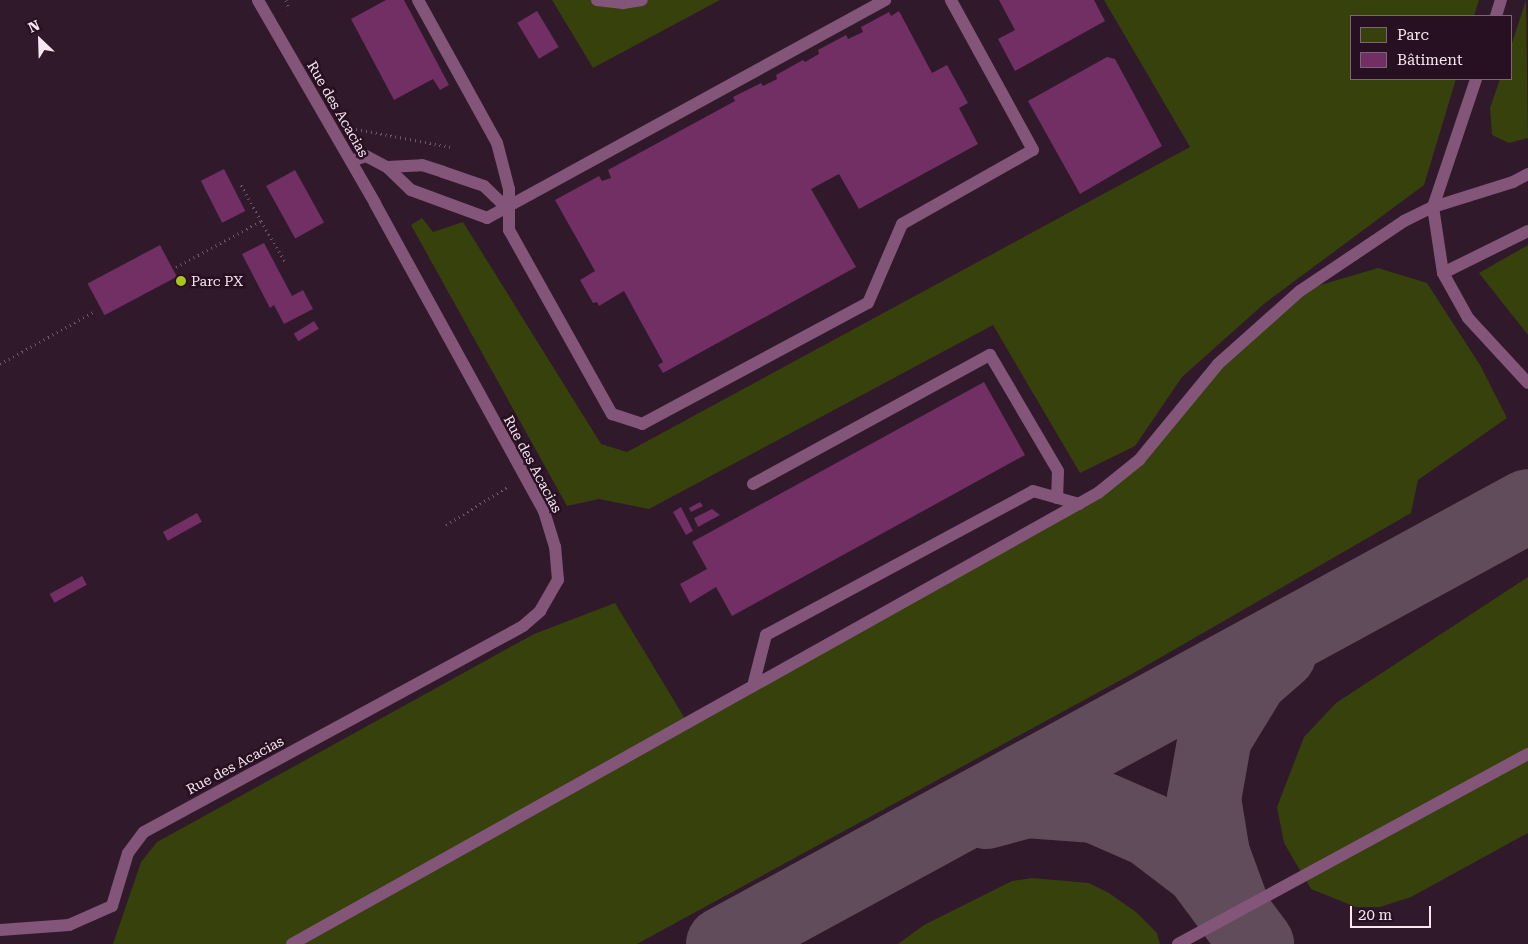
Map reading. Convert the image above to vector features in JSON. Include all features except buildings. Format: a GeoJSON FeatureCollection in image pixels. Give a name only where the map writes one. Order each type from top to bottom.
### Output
{"type":"FeatureCollection","features":[{"type":"Feature","properties":{"kind":"lane","name":"Rue des Acacias"},"geometry":{"type":"LineString","coordinates":[[0,930],[68,925],[112,906],[128,853],[144,832],[523,626],[540,611],[558,580],[555,547],[544,512],[523,478],[351,161],[258,0]]}},
{"type":"Feature","properties":{"kind":"lane"},"geometry":{"type":"LineString","coordinates":[[418,0],[497,143],[509,189],[507,208],[509,230],[612,414],[642,424],[868,303],[902,224],[1033,150],[951,0]]}},
{"type":"Feature","properties":{"kind":"lane"},"geometry":{"type":"LineString","coordinates":[[597,0],[623,4],[642,0]]}},
{"type":"Feature","properties":{"kind":"lane"},"geometry":{"type":"LineString","coordinates":[[351,161],[366,156],[387,167],[411,190],[475,216],[487,218],[885,0]]}},
{"type":"Feature","properties":{"kind":"lane"},"geometry":{"type":"LineString","coordinates":[[1496,15],[1501,0]]}},
{"type":"Feature","properties":{"kind":"lane"},"geometry":{"type":"LineString","coordinates":[[1476,80],[1433,207],[1443,273],[1468,318],[1528,383]]}},
{"type":"Feature","properties":{"kind":"lane"},"geometry":{"type":"LineString","coordinates":[[387,167],[422,165],[484,186],[507,208]]}},
{"type":"Feature","properties":{"kind":"lane"},"geometry":{"type":"LineString","coordinates":[[292,944],[1079,504],[1139,460],[1218,364],[1300,291],[1404,221],[1433,207],[1513,182],[1528,174]]}},
{"type":"Feature","properties":{"kind":"lane"},"geometry":{"type":"LineString","coordinates":[[1443,273],[1528,231]]}},
{"type":"Feature","properties":{"kind":"lane"},"geometry":{"type":"LineString","coordinates":[[753,484],[990,355],[1058,471],[1057,498]]}},
{"type":"Feature","properties":{"kind":"lane"},"geometry":{"type":"LineString","coordinates":[[753,686],[766,636],[1033,491],[1079,504]]}},
{"type":"Feature","properties":{"kind":"lane"},"geometry":{"type":"LineString","coordinates":[[1178,944],[1528,754]]}},
{"type":"Feature","properties":{"kind":"path"},"geometry":{"type":"LineString","coordinates":[[286,0],[292,18]]}},
{"type":"Feature","properties":{"kind":"path"},"geometry":{"type":"LineString","coordinates":[[351,128],[451,147]]}},
{"type":"Feature","properties":{"kind":"path"},"geometry":{"type":"LineString","coordinates":[[240,184],[286,263]]}},
{"type":"Feature","properties":{"kind":"path"},"geometry":{"type":"LineString","coordinates":[[176,267],[261,221]]}},
{"type":"Feature","properties":{"kind":"path"},"geometry":{"type":"LineString","coordinates":[[0,364],[95,311]]}},
{"type":"Feature","properties":{"kind":"path"},"geometry":{"type":"LineString","coordinates":[[446,525],[523,478]]}},
{"type":"Feature","properties":{"kind":"green space"},"geometry":{"type":"Polygon","coordinates":[[[552,0],[720,0],[593,68],[552,0]]]}},
{"type":"Feature","properties":{"kind":"green space"},"geometry":{"type":"Polygon","coordinates":[[[1104,0],[1479,0],[1474,15],[1350,15],[1350,80],[1456,80],[1424,185],[1265,303],[1182,377],[1135,446],[1080,473],[993,325],[649,509],[599,499],[567,506],[411,225],[422,218],[433,232],[463,222],[601,444],[627,452],[1190,147],[1104,0]]]}},
{"type":"Feature","properties":{"kind":"green space"},"geometry":{"type":"Polygon","coordinates":[[[1526,0],[1528,138],[1509,143],[1492,135],[1490,108],[1500,80],[1513,80],[1513,40],[1526,0]]]}},
{"type":"Feature","properties":{"kind":"green space"},"geometry":{"type":"Polygon","coordinates":[[[1528,245],[1528,335],[1479,273],[1528,245]]]}},
{"type":"Feature","properties":{"kind":"green space"},"geometry":{"type":"Polygon","coordinates":[[[1378,268],[1427,283],[1480,365],[1507,418],[1418,480],[1411,513],[1130,675],[637,944],[113,944],[141,862],[157,842],[534,634],[615,603],[687,722],[1079,504],[1139,460],[1218,364],[1300,291],[1378,268]]]}},
{"type":"Feature","properties":{"kind":"green space"},"geometry":{"type":"Polygon","coordinates":[[[1528,577],[1528,833],[1411,897],[1380,907],[1356,907],[1311,889],[1284,843],[1277,807],[1304,737],[1336,703],[1528,577]]]}},
{"type":"Feature","properties":{"kind":"green space"},"geometry":{"type":"Polygon","coordinates":[[[1032,878],[1089,883],[1109,893],[1136,912],[1157,933],[1160,944],[898,944],[924,925],[1012,881],[1032,878]]]}},
{"type":"Feature","properties":{"kind":"taxiway"},"geometry":{"type":"LineString","coordinates":[[723,944],[1528,506]]}},
{"type":"Feature","properties":{"kind":"taxiway"},"geometry":{"type":"LineString","coordinates":[[1232,906],[1213,854],[1204,799],[1215,737],[1251,678],[1280,653]]}},
{"type":"Feature","properties":{"kind":"taxiway"},"geometry":{"type":"LineString","coordinates":[[986,812],[1027,801],[1095,806],[1150,830],[1201,869],[1257,944]]}},
{"type":"Feature","properties":{"kind":"place","name":"Parc PX"},"geometry":{"type":"Point","coordinates":[181,281]}}]}
